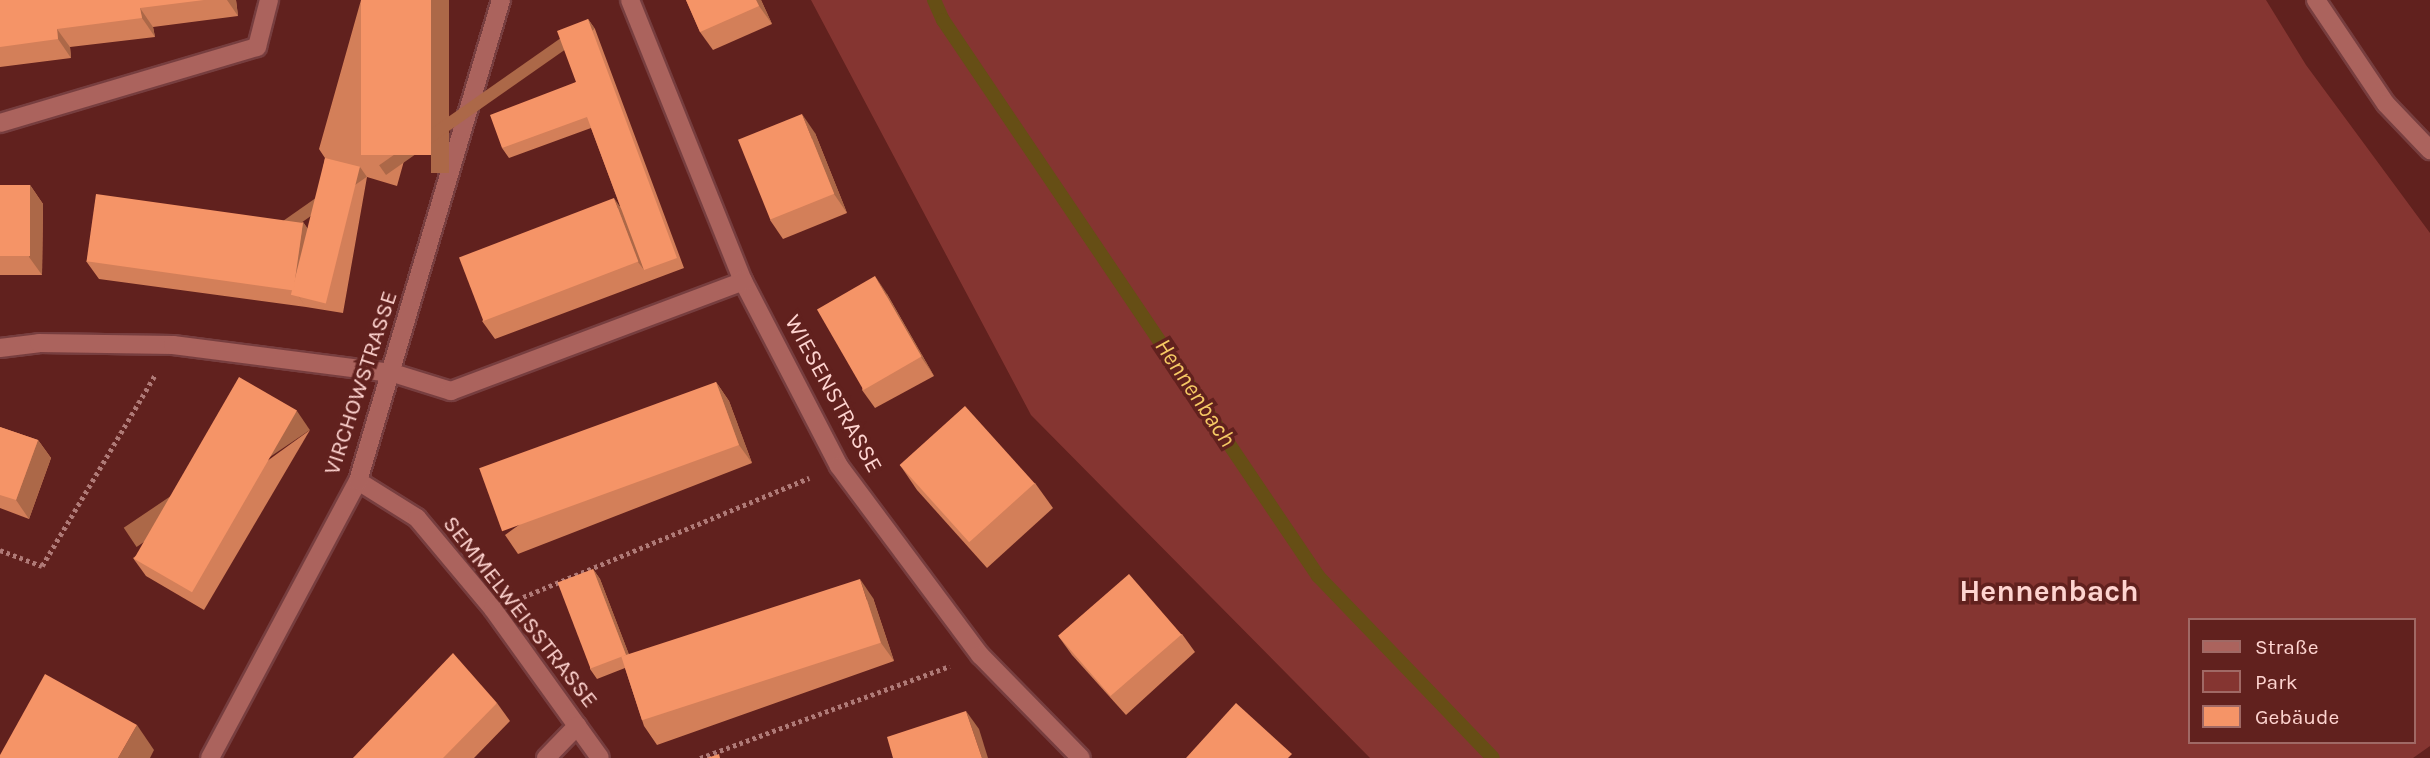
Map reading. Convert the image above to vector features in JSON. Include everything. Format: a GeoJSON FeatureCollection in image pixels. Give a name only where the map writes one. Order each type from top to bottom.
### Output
{"type":"FeatureCollection","features":[{"type":"Feature","properties":{"kind":"street"},"geometry":{"type":"LineString","coordinates":[[0,123],[257,47],[269,0]]}},
{"type":"Feature","properties":{"kind":"street","name":"VIRCHOWSTRASSE"},"geometry":{"type":"LineString","coordinates":[[210,758],[358,481],[393,373],[501,0]]}},
{"type":"Feature","properties":{"kind":"street","name":"WIESENSTRASSE"},"geometry":{"type":"LineString","coordinates":[[630,0],[743,281],[839,466],[980,654],[1081,758]]}},
{"type":"Feature","properties":{"kind":"street"},"geometry":{"type":"LineString","coordinates":[[2316,0],[2386,104],[2430,150]]}},
{"type":"Feature","properties":{"kind":"street"},"geometry":{"type":"LineString","coordinates":[[0,348],[39,343],[173,345],[393,373],[451,391],[743,281]]}},
{"type":"Feature","properties":{"kind":"street","name":"SEMMELWEISSTRASSE"},"geometry":{"type":"LineString","coordinates":[[358,481],[417,518],[493,609],[600,758]]}},
{"type":"Feature","properties":{"kind":"street"},"geometry":{"type":"LineString","coordinates":[[546,758],[577,726]]}},
{"type":"Feature","properties":{"kind":"path"},"geometry":{"type":"LineString","coordinates":[[0,550],[42,566],[173,345]]}},
{"type":"Feature","properties":{"kind":"path"},"geometry":{"type":"LineString","coordinates":[[493,609],[839,466]]}},
{"type":"Feature","properties":{"kind":"path"},"geometry":{"type":"LineString","coordinates":[[700,758],[980,654]]}},
{"type":"Feature","properties":{"kind":"green space"},"geometry":{"type":"Polygon","coordinates":[[[811,0],[2266,0],[2306,65],[2430,233],[2430,746],[2413,758],[1370,758],[1031,415],[811,0]]]}},
{"type":"Feature","properties":{"kind":"building"},"geometry":{"type":"Polygon","coordinates":[[[0,0],[204,0],[140,8],[142,18],[57,29],[58,39],[0,47],[0,0]]]}},
{"type":"Feature","properties":{"kind":"building"},"geometry":{"type":"Polygon","coordinates":[[[361,0],[431,0],[431,155],[361,155],[361,0]]]}},
{"type":"Feature","properties":{"kind":"building"},"geometry":{"type":"Polygon","coordinates":[[[686,0],[756,0],[759,6],[700,32],[686,0]]]}},
{"type":"Feature","properties":{"kind":"building"},"geometry":{"type":"Polygon","coordinates":[[[588,19],[677,258],[644,270],[587,117],[502,148],[490,115],[576,82],[557,31],[588,19]]]}},
{"type":"Feature","properties":{"kind":"building"},"geometry":{"type":"Polygon","coordinates":[[[802,114],[834,194],[770,220],[738,140],[802,114]]]}},
{"type":"Feature","properties":{"kind":"building"},"geometry":{"type":"Polygon","coordinates":[[[325,158],[360,167],[326,304],[291,295],[325,158]]]}},
{"type":"Feature","properties":{"kind":"building"},"geometry":{"type":"Polygon","coordinates":[[[0,185],[30,185],[30,256],[0,256],[0,185]]]}},
{"type":"Feature","properties":{"kind":"building"},"geometry":{"type":"Polygon","coordinates":[[[96,194],[303,223],[294,290],[87,261],[96,194]]]}},
{"type":"Feature","properties":{"kind":"building"},"geometry":{"type":"Polygon","coordinates":[[[614,198],[638,261],[483,321],[459,257],[614,198]]]}},
{"type":"Feature","properties":{"kind":"building"},"geometry":{"type":"Polygon","coordinates":[[[875,276],[922,357],[863,390],[817,310],[875,276]]]}},
{"type":"Feature","properties":{"kind":"building"},"geometry":{"type":"Polygon","coordinates":[[[239,377],[297,410],[192,592],[134,559],[239,377]]]}},
{"type":"Feature","properties":{"kind":"building"},"geometry":{"type":"Polygon","coordinates":[[[716,382],[739,445],[502,531],[479,468],[716,382]]]}},
{"type":"Feature","properties":{"kind":"building"},"geometry":{"type":"Polygon","coordinates":[[[965,406],[1035,483],[969,542],[900,465],[965,406]]]}},
{"type":"Feature","properties":{"kind":"building"},"geometry":{"type":"Polygon","coordinates":[[[0,427],[38,440],[16,500],[0,495],[0,427]]]}},
{"type":"Feature","properties":{"kind":"building"},"geometry":{"type":"Polygon","coordinates":[[[593,569],[626,655],[590,669],[558,583],[593,569]]]}},
{"type":"Feature","properties":{"kind":"building"},"geometry":{"type":"Polygon","coordinates":[[[1129,574],[1181,634],[1111,696],[1058,636],[1129,574]]]}},
{"type":"Feature","properties":{"kind":"building"},"geometry":{"type":"Polygon","coordinates":[[[860,579],[881,643],[642,720],[621,657],[860,579]]]}},
{"type":"Feature","properties":{"kind":"building"},"geometry":{"type":"Polygon","coordinates":[[[453,653],[497,703],[443,758],[353,758],[453,653]]]}},
{"type":"Feature","properties":{"kind":"building"},"geometry":{"type":"Polygon","coordinates":[[[45,674],[137,725],[118,758],[0,758],[45,674]]]}},
{"type":"Feature","properties":{"kind":"building"},"geometry":{"type":"Polygon","coordinates":[[[1236,703],[1292,754],[1288,758],[1186,758],[1236,703]]]}},
{"type":"Feature","properties":{"kind":"building"},"geometry":{"type":"Polygon","coordinates":[[[966,711],[982,758],[893,758],[887,737],[966,711]]]}},
{"type":"Feature","properties":{"kind":"waterway","name":"Hennenbach"},"geometry":{"type":"LineString","coordinates":[[934,0],[943,20],[1318,576],[1493,758]]}},
{"type":"Feature","properties":{"kind":"district","name":"Hennenbach"},"geometry":{"type":"Point","coordinates":[2049,591]}}]}
